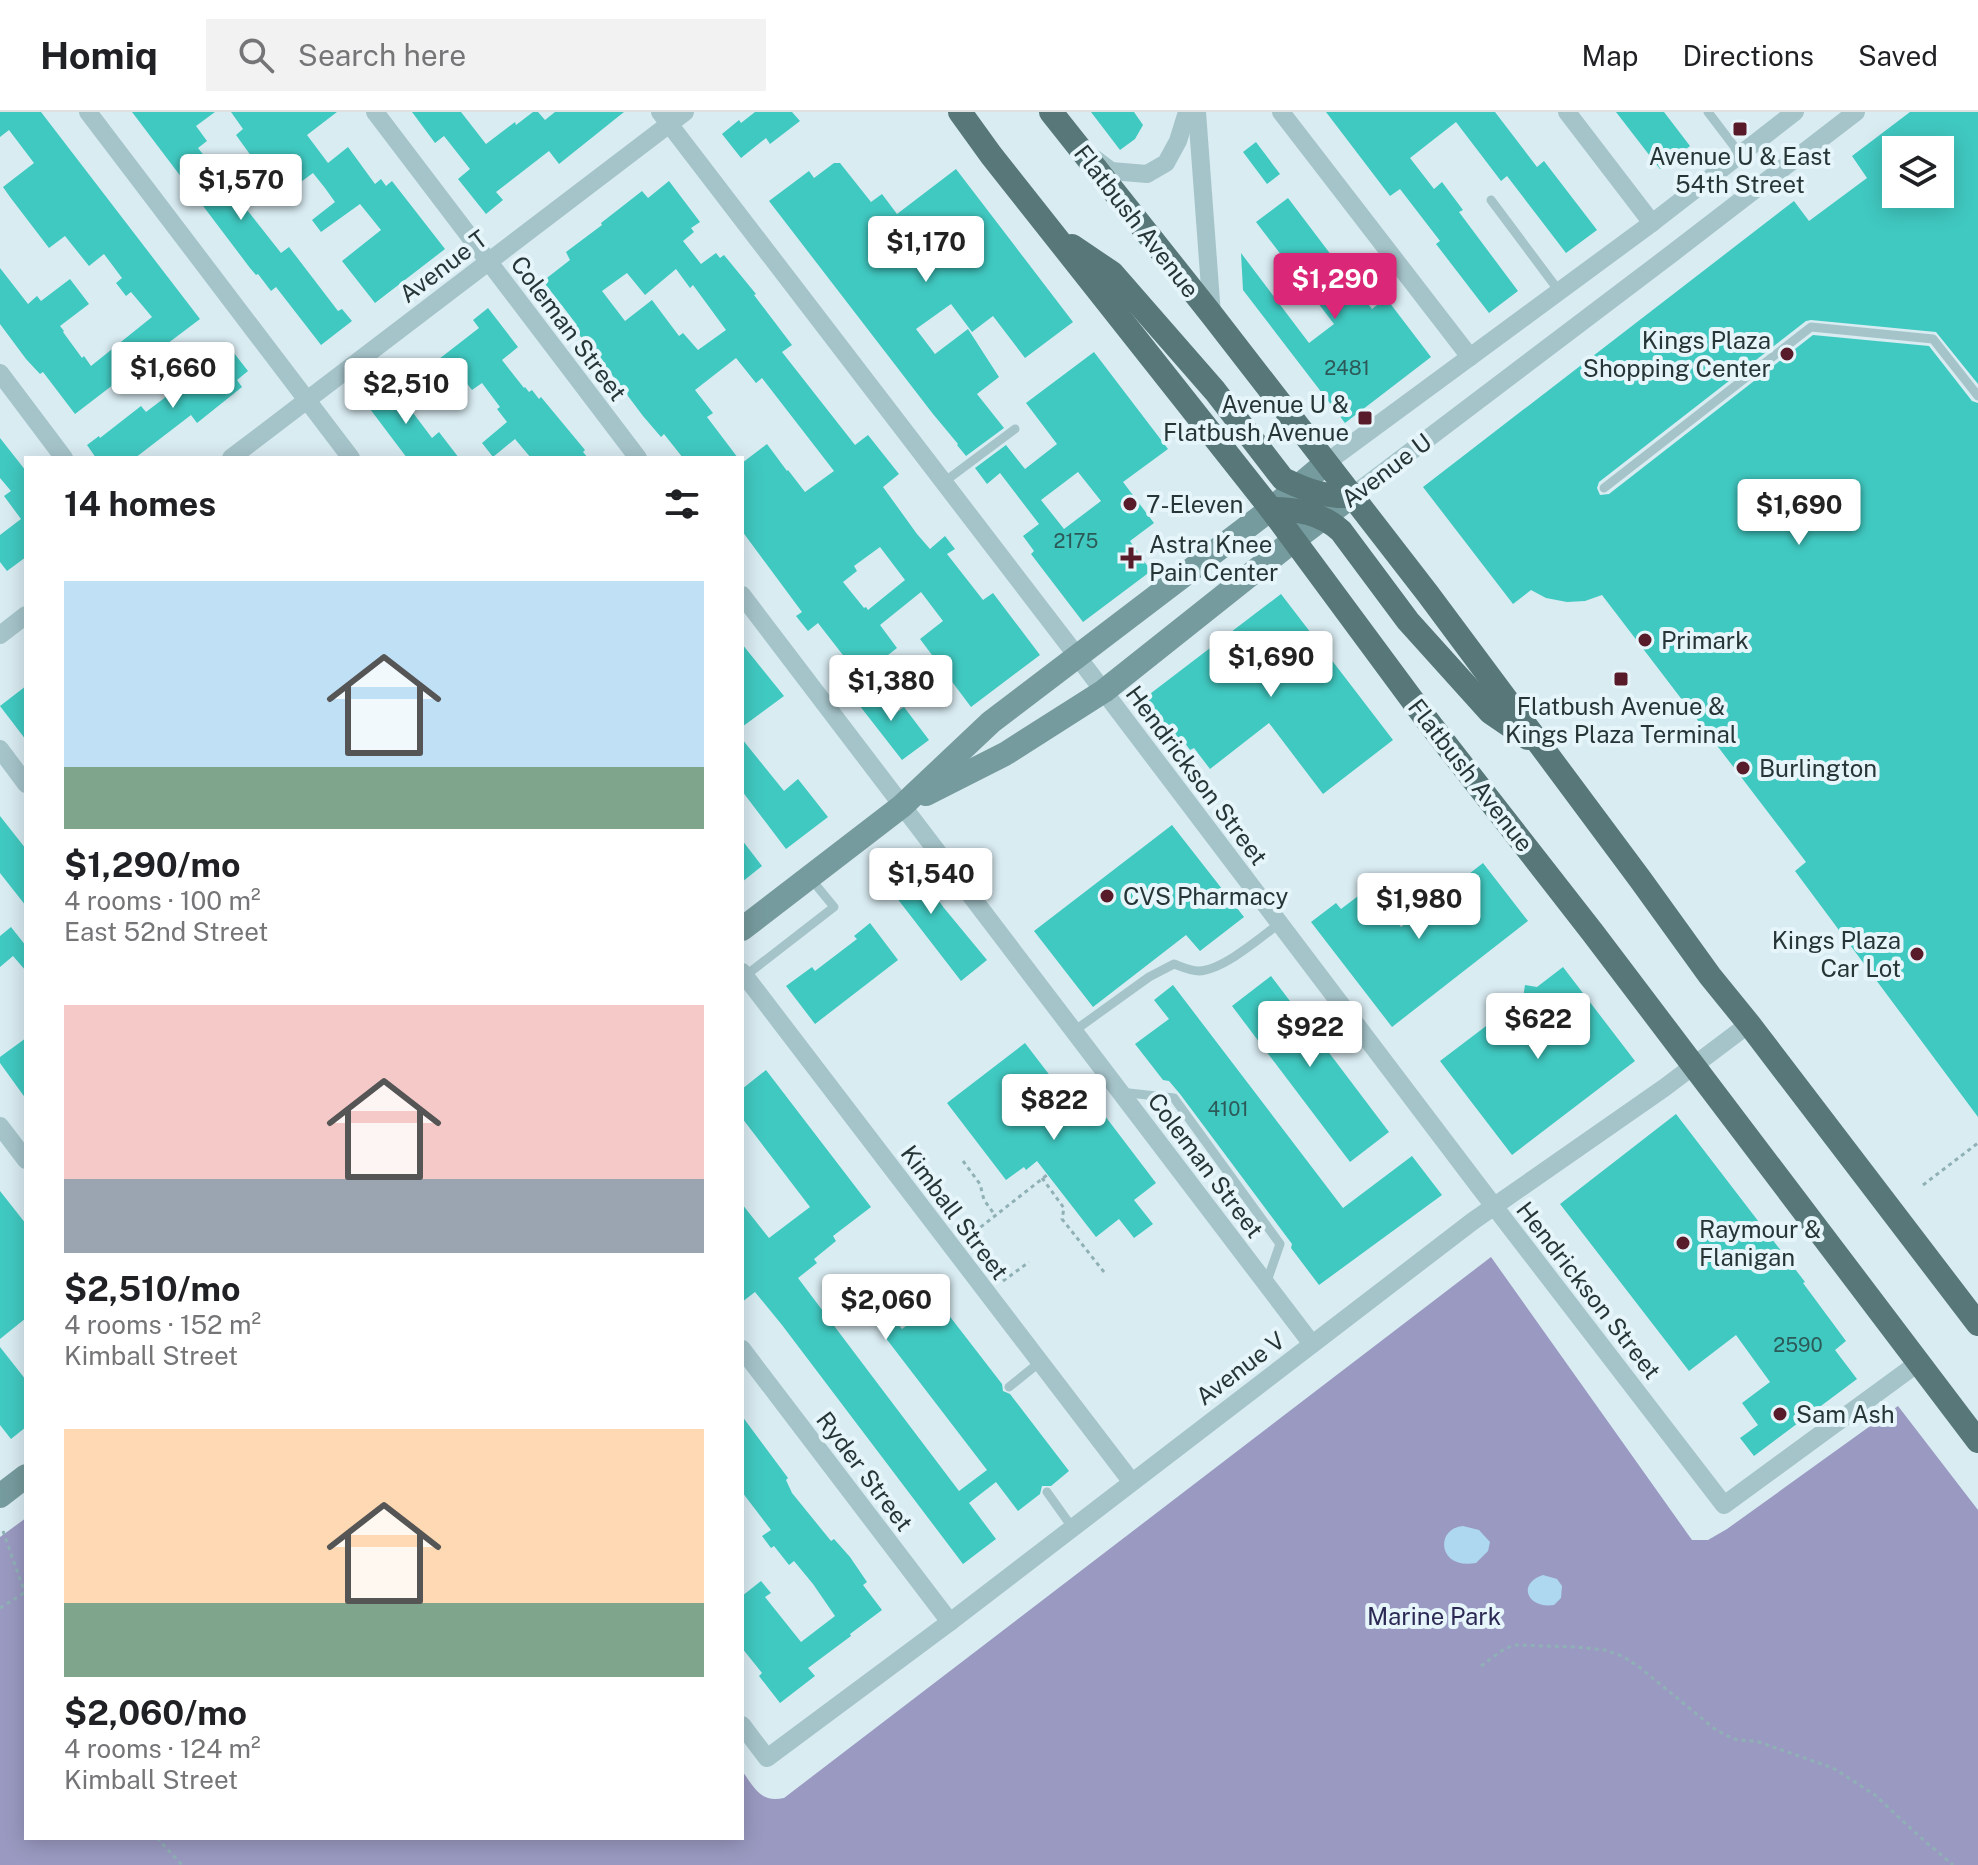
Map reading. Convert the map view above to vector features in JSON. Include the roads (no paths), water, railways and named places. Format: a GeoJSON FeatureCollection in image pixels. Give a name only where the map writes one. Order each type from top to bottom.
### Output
{"type":"FeatureCollection","features":[{"type":"Feature","properties":{"kind":"main road","name":"Flatbush Avenue"},"geometry":{"type":"LineString","coordinates":[[960,112],[1271,509],[1437,733],[1978,1441]]}},
{"type":"Feature","properties":{"kind":"main road","name":"Flatbush Avenue"},"geometry":{"type":"LineString","coordinates":[[1051,112],[1472,652],[1710,976],[1978,1324]]}},
{"type":"Feature","properties":{"kind":"main road"},"geometry":{"type":"LineString","coordinates":[[1054,234],[1112,273],[1215,391],[1283,479],[1331,496],[1352,496]]}},
{"type":"Feature","properties":{"kind":"main road","name":"Avenue U"},"geometry":{"type":"LineString","coordinates":[[744,927],[902,806],[991,722],[1271,509],[1326,463]]}},
{"type":"Feature","properties":{"kind":"main road","name":"Avenue U"},"geometry":{"type":"LineString","coordinates":[[902,806],[1005,754],[1104,691],[1352,496]]}},
{"type":"Feature","properties":{"kind":"main road"},"geometry":{"type":"LineString","coordinates":[[1271,509],[1298,510],[1323,518],[1341,531],[1408,621],[1490,712],[1543,749]]}},
{"type":"Feature","properties":{"kind":"main road"},"geometry":{"type":"LineString","coordinates":[[0,1496],[24,1478]]}},
{"type":"Feature","properties":{"kind":"street"},"geometry":{"type":"LineString","coordinates":[[88,112],[349,456]]}},
{"type":"Feature","properties":{"kind":"street","name":"Coleman Street"},"geometry":{"type":"LineString","coordinates":[[375,112],[636,456]]}},
{"type":"Feature","properties":{"kind":"street","name":"Avenue T"},"geometry":{"type":"LineString","coordinates":[[234,456],[489,262],[665,118],[685,112]]}},
{"type":"Feature","properties":{"kind":"street"},"geometry":{"type":"LineString","coordinates":[[1078,146],[1111,171],[1147,174],[1166,163],[1178,141],[1187,112]]}},
{"type":"Feature","properties":{"kind":"street"},"geometry":{"type":"LineString","coordinates":[[1197,112],[1212,315]]}},
{"type":"Feature","properties":{"kind":"street"},"geometry":{"type":"LineString","coordinates":[[1281,112],[1470,357]]}},
{"type":"Feature","properties":{"kind":"street"},"geometry":{"type":"LineString","coordinates":[[1567,112],[1652,223]]}},
{"type":"Feature","properties":{"kind":"street","name":"Avenue U"},"geometry":{"type":"LineString","coordinates":[[1326,463],[1652,223],[1795,112]]}},
{"type":"Feature","properties":{"kind":"street","name":"Avenue U"},"geometry":{"type":"LineString","coordinates":[[1352,496],[1856,112]]}},
{"type":"Feature","properties":{"kind":"street","name":"Hendrickson Street"},"geometry":{"type":"LineString","coordinates":[[665,118],[1724,1505],[1918,1363]]}},
{"type":"Feature","properties":{"kind":"street"},"geometry":{"type":"LineString","coordinates":[[0,373],[62,456]]}},
{"type":"Feature","properties":{"kind":"street","name":"Coleman Street"},"geometry":{"type":"LineString","coordinates":[[744,598],[1312,1344]]}},
{"type":"Feature","properties":{"kind":"street"},"geometry":{"type":"LineString","coordinates":[[0,635],[24,617]]}},
{"type":"Feature","properties":{"kind":"street"},"geometry":{"type":"LineString","coordinates":[[0,749],[24,781]]}},
{"type":"Feature","properties":{"kind":"street","name":"Kimball Street"},"geometry":{"type":"LineString","coordinates":[[744,974],[1131,1481]]}},
{"type":"Feature","properties":{"kind":"street","name":"Avenue V"},"geometry":{"type":"LineString","coordinates":[[744,1728],[767,1758],[950,1622],[1493,1205],[1749,1024]]}},
{"type":"Feature","properties":{"kind":"street"},"geometry":{"type":"LineString","coordinates":[[0,1126],[24,1157]]}},
{"type":"Feature","properties":{"kind":"street","name":"Ryder Street"},"geometry":{"type":"LineString","coordinates":[[744,1352],[950,1622]]}},
{"type":"Feature","properties":{"kind":"lane"},"geometry":{"type":"LineString","coordinates":[[1708,112],[1740,154]]}},
{"type":"Feature","properties":{"kind":"lane"},"geometry":{"type":"LineString","coordinates":[[1491,200],[1559,291]]}},
{"type":"Feature","properties":{"kind":"lane"},"geometry":{"type":"LineString","coordinates":[[1604,488],[1811,327],[1933,339],[1978,396]]}},
{"type":"Feature","properties":{"kind":"lane"},"geometry":{"type":"LineString","coordinates":[[944,482],[1015,429]]}},
{"type":"Feature","properties":{"kind":"lane"},"geometry":{"type":"LineString","coordinates":[[744,974],[834,907],[810,877]]}},
{"type":"Feature","properties":{"kind":"lane"},"geometry":{"type":"LineString","coordinates":[[1074,1031],[1149,977],[1174,964],[1196,971],[1212,969],[1252,945],[1280,923]]}},
{"type":"Feature","properties":{"kind":"lane"},"geometry":{"type":"LineString","coordinates":[[1120,1092],[1174,1098],[1280,1244],[1266,1284]]}},
{"type":"Feature","properties":{"kind":"lane"},"geometry":{"type":"LineString","coordinates":[[1009,1387],[1040,1362]]}},
{"type":"Feature","properties":{"kind":"lane"},"geometry":{"type":"LineString","coordinates":[[1047,1492],[1072,1527]]}},
{"type":"Feature","properties":{"kind":"place","name":"Avenue U & East 54th Street"},"geometry":{"type":"Point","coordinates":[1740,129]}},
{"type":"Feature","properties":{"kind":"place","name":"Kings Plaza Shopping Center"},"geometry":{"type":"Point","coordinates":[1787,354]}},
{"type":"Feature","properties":{"kind":"place","name":"Avenue U & Flatbush Avenue"},"geometry":{"type":"Point","coordinates":[1365,418]}},
{"type":"Feature","properties":{"kind":"place","name":"7-Eleven"},"geometry":{"type":"Point","coordinates":[1130,504]}},
{"type":"Feature","properties":{"kind":"place","name":"Astra Knee Pain Center"},"geometry":{"type":"Point","coordinates":[1131,558]}},
{"type":"Feature","properties":{"kind":"place","name":"Primark"},"geometry":{"type":"Point","coordinates":[1645,640]}},
{"type":"Feature","properties":{"kind":"place","name":"Flatbush Avenue & Kings Plaza Terminal"},"geometry":{"type":"Point","coordinates":[1621,679]}},
{"type":"Feature","properties":{"kind":"place","name":"Burlington"},"geometry":{"type":"Point","coordinates":[1743,768]}},
{"type":"Feature","properties":{"kind":"place","name":"CVS Pharmacy"},"geometry":{"type":"Point","coordinates":[1107,896]}},
{"type":"Feature","properties":{"kind":"place","name":"Kings Plaza Car Lot"},"geometry":{"type":"Point","coordinates":[1917,954]}},
{"type":"Feature","properties":{"kind":"place","name":"Raymour & Flanigan"},"geometry":{"type":"Point","coordinates":[1683,1243]}},
{"type":"Feature","properties":{"kind":"place","name":"Sam Ash"},"geometry":{"type":"Point","coordinates":[1780,1414]}},
{"type":"Feature","properties":{"kind":"park label","name":"Marine Park"},"geometry":{"type":"Point","coordinates":[1434,1616]}}]}
